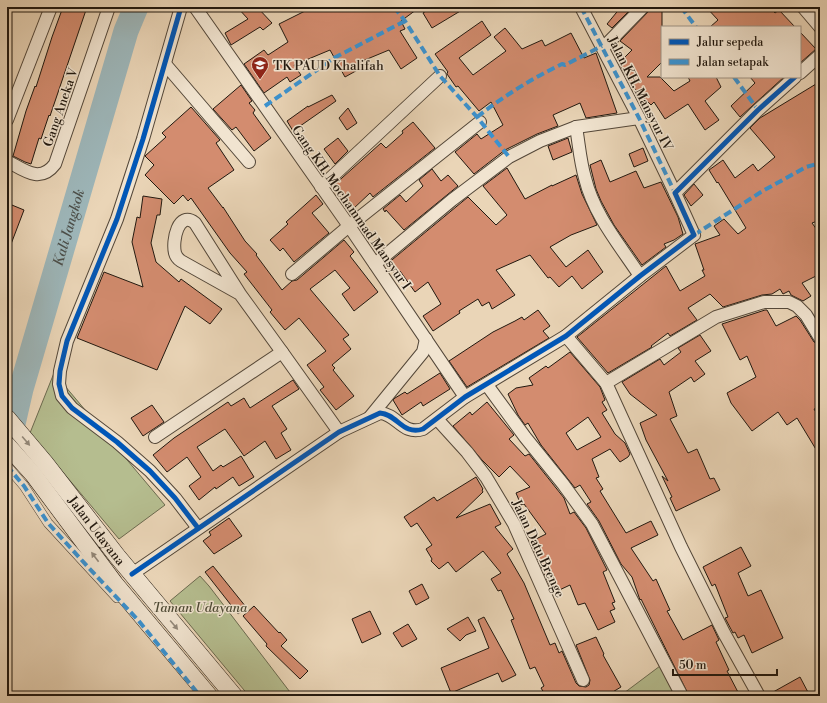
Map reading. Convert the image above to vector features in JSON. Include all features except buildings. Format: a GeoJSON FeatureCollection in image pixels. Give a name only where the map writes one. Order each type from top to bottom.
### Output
{"type":"FeatureCollection","features":[{"type":"Feature","properties":{"kind":"main road","name":"Jalan Udayana"},"geometry":{"type":"LineString","coordinates":[[7,418],[34,474],[115,584],[209,696]]}},
{"type":"Feature","properties":{"kind":"main road","name":"Jalan Udayana"},"geometry":{"type":"LineString","coordinates":[[7,444],[34,474],[132,574],[229,690]]}},
{"type":"Feature","properties":{"kind":"main road"},"geometry":{"type":"LineString","coordinates":[[209,696],[229,690]]}},
{"type":"Feature","properties":{"kind":"street","name":"Gang Aneka V"},"geometry":{"type":"LineString","coordinates":[[7,161],[33,174],[45,173],[55,164],[109,7]]}},
{"type":"Feature","properties":{"kind":"street"},"geometry":{"type":"LineString","coordinates":[[181,7],[143,139],[117,219],[67,341],[58,384],[62,396],[72,408],[117,442],[150,471],[175,498],[198,528]]}},
{"type":"Feature","properties":{"kind":"street","name":"Gang KH. Mochammad Mansyur I"},"geometry":{"type":"LineString","coordinates":[[195,7],[349,226],[465,397]]}},
{"type":"Feature","properties":{"kind":"street"},"geometry":{"type":"LineString","coordinates":[[603,48],[643,7]]}},
{"type":"Feature","properties":{"kind":"street"},"geometry":{"type":"LineString","coordinates":[[803,7],[820,27]]}},
{"type":"Feature","properties":{"kind":"street","name":"Jalan KH. Mansyur IV"},"geometry":{"type":"LineString","coordinates":[[582,8],[639,118],[694,235],[640,276]]}},
{"type":"Feature","properties":{"kind":"street"},"geometry":{"type":"LineString","coordinates":[[7,120],[46,10]]}},
{"type":"Feature","properties":{"kind":"street"},"geometry":{"type":"LineString","coordinates":[[801,72],[820,56]]}},
{"type":"Feature","properties":{"kind":"street"},"geometry":{"type":"LineString","coordinates":[[164,64],[249,162]]}},
{"type":"Feature","properties":{"kind":"street"},"geometry":{"type":"LineString","coordinates":[[321,187],[440,76]]}},
{"type":"Feature","properties":{"kind":"street"},"geometry":{"type":"LineString","coordinates":[[675,193],[758,110],[795,78]]}},
{"type":"Feature","properties":{"kind":"street"},"geometry":{"type":"LineString","coordinates":[[375,264],[452,200],[509,158],[540,141],[576,127],[639,118]]}},
{"type":"Feature","properties":{"kind":"street"},"geometry":{"type":"LineString","coordinates":[[292,274],[349,226],[480,122]]}},
{"type":"Feature","properties":{"kind":"street"},"geometry":{"type":"LineString","coordinates":[[132,574],[339,432],[369,417],[383,413],[406,428],[416,431],[423,429],[465,397],[566,336],[640,276],[607,229],[593,201],[584,174],[576,127]]}},
{"type":"Feature","properties":{"kind":"street"},"geometry":{"type":"LineString","coordinates":[[240,294],[181,261],[177,257],[175,246],[177,230],[181,222],[191,220],[195,223],[240,294],[339,432]]}},
{"type":"Feature","properties":{"kind":"street"},"geometry":{"type":"LineString","coordinates":[[606,383],[716,317],[764,302],[789,302],[797,306],[806,315],[820,338]]}},
{"type":"Feature","properties":{"kind":"street"},"geometry":{"type":"LineString","coordinates":[[566,336],[606,383],[681,547],[724,633],[759,696]]}},
{"type":"Feature","properties":{"kind":"street"},"geometry":{"type":"LineString","coordinates":[[369,417],[421,355],[426,340]]}},
{"type":"Feature","properties":{"kind":"street"},"geometry":{"type":"LineString","coordinates":[[155,437],[282,352]]}},
{"type":"Feature","properties":{"kind":"street"},"geometry":{"type":"LineString","coordinates":[[487,385],[564,484],[588,518],[682,696]]}},
{"type":"Feature","properties":{"kind":"street","name":"Jalan Datu Brenge"},"geometry":{"type":"LineString","coordinates":[[437,419],[467,452],[486,477],[514,524],[584,680]]}},
{"type":"Feature","properties":{"kind":"street"},"geometry":{"type":"LineString","coordinates":[[7,466],[34,474],[48,523],[86,566],[138,620],[200,696]]}},
{"type":"Feature","properties":{"kind":"green space"},"geometry":{"type":"Polygon","coordinates":[[[54,373],[165,505],[119,539],[30,433],[54,373]]]}},
{"type":"Feature","properties":{"kind":"green space","name":"Taman Udayana"},"geometry":{"type":"Polygon","coordinates":[[[200,576],[293,696],[249,696],[170,601],[200,576]]]}},
{"type":"Feature","properties":{"kind":"green space"},"geometry":{"type":"Polygon","coordinates":[[[664,663],[680,696],[620,696],[664,663]]]}},
{"type":"Feature","properties":{"kind":"waterway","name":"Kali Jangkok"},"geometry":{"type":"LineString","coordinates":[[7,450],[21,389],[126,31],[136,7]]}},
{"type":"Feature","properties":{"kind":"marked path"},"geometry":{"type":"LineString","coordinates":[[394,7],[405,21],[440,76],[477,117],[509,157]]}},
{"type":"Feature","properties":{"kind":"marked path"},"geometry":{"type":"LineString","coordinates":[[581,7],[639,118],[675,193]]}},
{"type":"Feature","properties":{"kind":"marked path"},"geometry":{"type":"LineString","coordinates":[[681,7],[695,26]]}},
{"type":"Feature","properties":{"kind":"marked path"},"geometry":{"type":"LineString","coordinates":[[265,106],[334,58],[405,21]]}},
{"type":"Feature","properties":{"kind":"marked path"},"geometry":{"type":"LineString","coordinates":[[477,117],[497,102],[539,76],[562,64],[565,65],[602,46]]}},
{"type":"Feature","properties":{"kind":"marked path"},"geometry":{"type":"LineString","coordinates":[[735,78],[758,110]]}},
{"type":"Feature","properties":{"kind":"marked path"},"geometry":{"type":"LineString","coordinates":[[694,235],[761,192],[806,167],[820,163]]}},
{"type":"Feature","properties":{"kind":"marked path"},"geometry":{"type":"LineString","coordinates":[[7,466],[24,486],[48,523],[138,620],[200,696]]}},
{"type":"Feature","properties":{"kind":"cycle path"},"geometry":{"type":"LineString","coordinates":[[181,7],[143,139],[117,219],[67,341],[60,371],[59,384],[62,396],[72,408],[117,442],[150,471],[175,498],[198,528]]}},
{"type":"Feature","properties":{"kind":"cycle path"},"geometry":{"type":"LineString","coordinates":[[132,574],[339,432],[380,413],[386,414],[410,430],[423,429],[465,397],[566,336],[640,276],[694,235],[675,193],[758,110],[794,78]]}},
{"type":"Feature","properties":{"kind":"place","name":"TK PAUD Khalifah"},"geometry":{"type":"Point","coordinates":[260,80]}}]}
